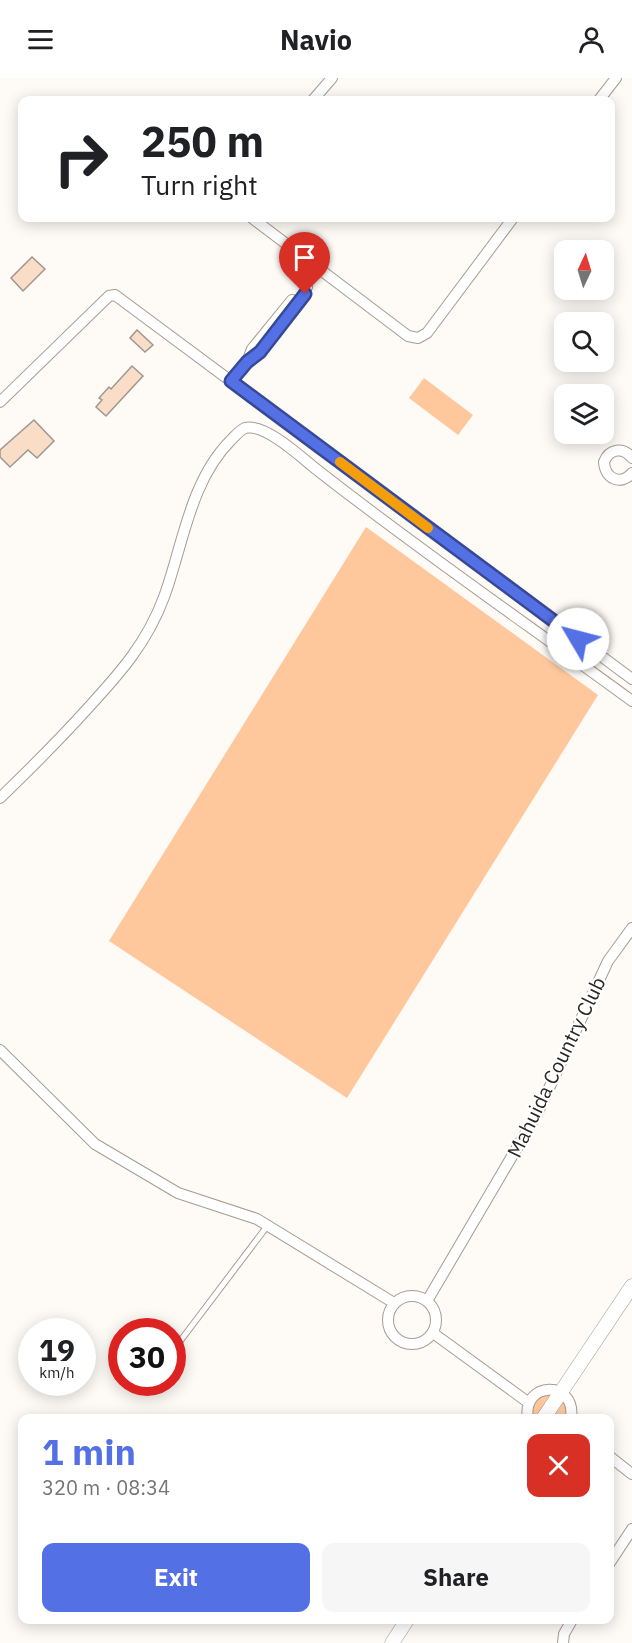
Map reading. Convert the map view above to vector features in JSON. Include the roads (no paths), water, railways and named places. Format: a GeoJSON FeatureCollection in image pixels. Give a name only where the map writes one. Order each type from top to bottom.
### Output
{"type":"FeatureCollection","features":[{"type":"Feature","properties":{"kind":"street"},"geometry":{"type":"LineString","coordinates":[[316,96],[332,78]]}},
{"type":"Feature","properties":{"kind":"street"},"geometry":{"type":"LineString","coordinates":[[602,96],[616,78]]}},
{"type":"Feature","properties":{"kind":"street"},"geometry":{"type":"LineString","coordinates":[[257,222],[408,336],[418,338],[428,333],[510,222]]}},
{"type":"Feature","properties":{"kind":"street"},"geometry":{"type":"LineString","coordinates":[[231,381],[267,344],[321,271]]}},
{"type":"Feature","properties":{"kind":"street"},"geometry":{"type":"LineString","coordinates":[[0,402],[112,295],[115,295],[632,679]]}},
{"type":"Feature","properties":{"kind":"street"},"geometry":{"type":"LineString","coordinates":[[0,798],[50,750],[124,668],[150,631],[163,600],[202,484],[226,445],[246,428],[260,428],[289,448],[632,701]]}},
{"type":"Feature","properties":{"kind":"street"},"geometry":{"type":"LineString","coordinates":[[632,458],[625,451],[616,450],[609,454],[604,462],[606,474],[613,479],[621,480],[632,474]]}},
{"type":"Feature","properties":{"kind":"street","name":"Mahuida Country Club"},"geometry":{"type":"LineString","coordinates":[[427,1301],[538,1113],[609,961],[632,928]]}},
{"type":"Feature","properties":{"kind":"street"},"geometry":{"type":"LineString","coordinates":[[0,1050],[95,1144],[178,1193],[257,1219],[394,1303]]}},
{"type":"Feature","properties":{"kind":"street"},"geometry":{"type":"LineString","coordinates":[[546,1414],[632,1286]]}},
{"type":"Feature","properties":{"kind":"street"},"geometry":{"type":"LineString","coordinates":[[414,1295],[427,1301],[432,1306],[436,1319],[433,1332],[428,1338],[414,1344],[407,1344],[394,1336],[388,1323],[388,1316],[394,1303],[414,1295]]}},
{"type":"Feature","properties":{"kind":"street"},"geometry":{"type":"LineString","coordinates":[[433,1332],[528,1403]]}},
{"type":"Feature","properties":{"kind":"street"},"geometry":{"type":"LineString","coordinates":[[527,1414],[528,1403],[533,1397],[546,1390],[561,1392],[571,1404],[572,1414]]}},
{"type":"Feature","properties":{"kind":"street"},"geometry":{"type":"LineString","coordinates":[[614,1460],[632,1474]]}},
{"type":"Feature","properties":{"kind":"street"},"geometry":{"type":"LineString","coordinates":[[614,1556],[632,1529]]}},
{"type":"Feature","properties":{"kind":"street"},"geometry":{"type":"LineString","coordinates":[[392,1643],[405,1624]]}},
{"type":"Feature","properties":{"kind":"street"},"geometry":{"type":"LineString","coordinates":[[563,1643],[564,1634],[570,1624]]}},
{"type":"Feature","properties":{"kind":"lane"},"geometry":{"type":"LineString","coordinates":[[186,1332],[268,1225]]}}]}
